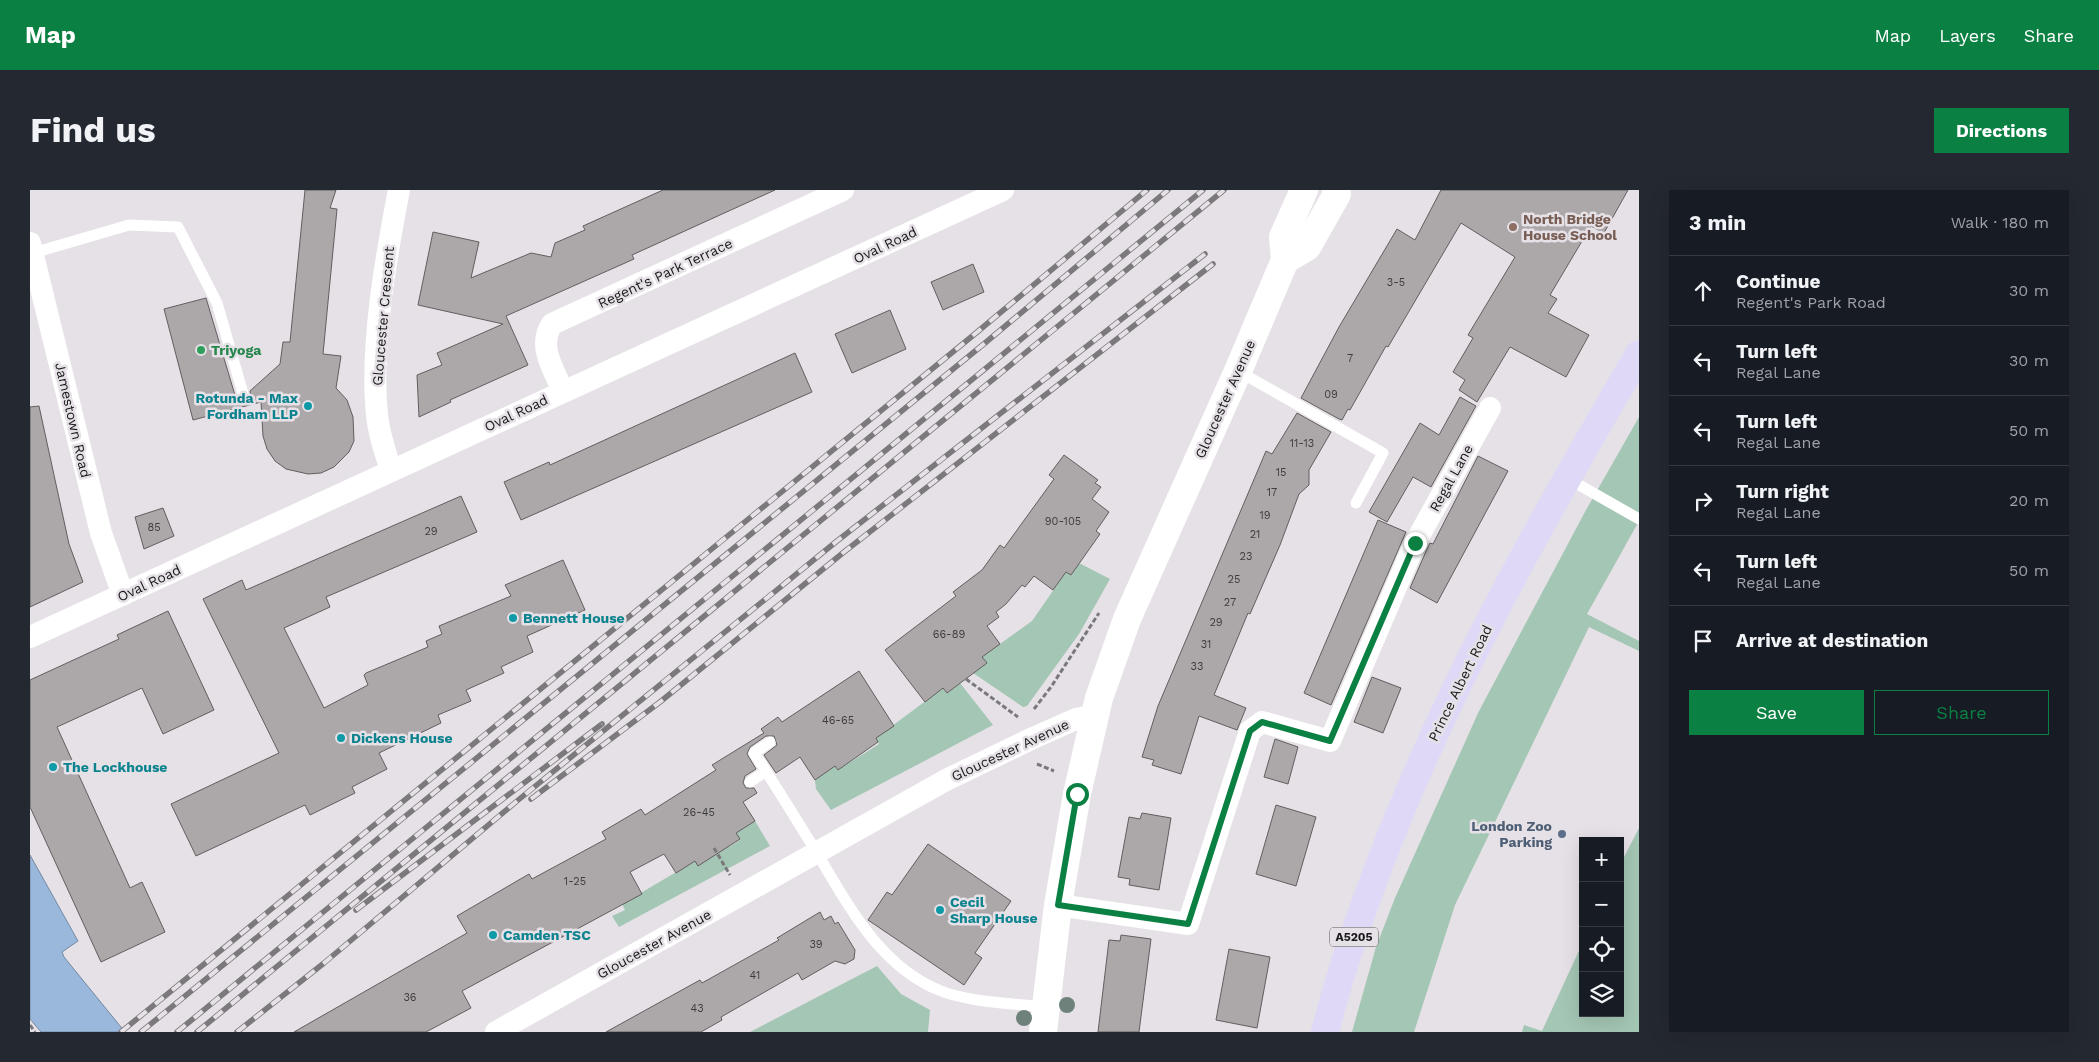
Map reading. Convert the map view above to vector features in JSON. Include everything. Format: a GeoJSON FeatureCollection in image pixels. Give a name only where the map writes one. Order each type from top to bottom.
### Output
{"type":"FeatureCollection","features":[{"type":"Feature","properties":{"kind":"main road","name":"Prince Albert Road"},"geometry":{"type":"LineString","coordinates":[[1325,1032],[1367,898],[1419,768],[1476,648],[1567,478],[1639,354]]}},
{"type":"Feature","properties":{"kind":"street","name":"Gloucester Crescent"},"geometry":{"type":"LineString","coordinates":[[391,470],[381,440],[377,415],[376,376],[388,248],[399,190]]}},
{"type":"Feature","properties":{"kind":"street","name":"Regent's Park Terrace"},"geometry":{"type":"LineString","coordinates":[[563,391],[546,347],[545,338],[552,324],[843,190]]}},
{"type":"Feature","properties":{"kind":"street","name":"Oval Road"},"geometry":{"type":"LineString","coordinates":[[30,637],[1003,190]]}},
{"type":"Feature","properties":{"kind":"street","name":"Gloucester Avenue"},"geometry":{"type":"LineString","coordinates":[[496,1032],[946,780],[1048,731],[1076,719],[1095,715],[1127,619],[1238,371],[1285,260],[1283,237],[1304,190]]}},
{"type":"Feature","properties":{"kind":"street"},"geometry":{"type":"LineString","coordinates":[[1285,260],[1307,247],[1337,194],[1336,190]]}},
{"type":"Feature","properties":{"kind":"street","name":"Jamestown Road"},"geometry":{"type":"LineString","coordinates":[[31,248],[101,533],[122,595]]}},
{"type":"Feature","properties":{"kind":"street","name":"Regal Lane"},"geometry":{"type":"LineString","coordinates":[[1058,905],[1188,924],[1250,731],[1262,722],[1330,741],[1415,543],[1490,408]]}},
{"type":"Feature","properties":{"kind":"street"},"geometry":{"type":"LineString","coordinates":[[1044,1019],[1058,905],[1077,794],[1095,715]]}},
{"type":"Feature","properties":{"kind":"lane"},"geometry":{"type":"LineString","coordinates":[[31,248],[129,225],[178,227],[217,303],[244,397]]}},
{"type":"Feature","properties":{"kind":"lane"},"geometry":{"type":"LineString","coordinates":[[1238,371],[1383,453],[1356,503]]}},
{"type":"Feature","properties":{"kind":"lane"},"geometry":{"type":"LineString","coordinates":[[1567,478],[1639,519]]}},
{"type":"Feature","properties":{"kind":"lane"},"geometry":{"type":"LineString","coordinates":[[770,742],[754,753],[817,852],[850,910],[884,950],[924,983],[966,998],[1044,1019]]}},
{"type":"Feature","properties":{"kind":"lane"},"geometry":{"type":"LineString","coordinates":[[750,782],[766,771]]}},
{"type":"Feature","properties":{"kind":"path"},"geometry":{"type":"LineString","coordinates":[[1030,714],[1051,687],[1103,606],[1127,619]]}},
{"type":"Feature","properties":{"kind":"path"},"geometry":{"type":"LineString","coordinates":[[966,679],[1020,718],[1025,716]]}},
{"type":"Feature","properties":{"kind":"path"},"geometry":{"type":"LineString","coordinates":[[1036,758],[1037,765],[1059,773]]}},
{"type":"Feature","properties":{"kind":"path"},"geometry":{"type":"LineString","coordinates":[[714,848],[727,869]]}},
{"type":"Feature","properties":{"kind":"path"},"geometry":{"type":"LineString","coordinates":[[30,1025],[35,1032]]}},
{"type":"Feature","properties":{"kind":"green space"},"geometry":{"type":"Polygon","coordinates":[[[1639,417],[1639,521],[1587,614],[1639,641],[1639,651],[1589,627],[1455,905],[1414,1032],[1352,1032],[1376,947],[1395,898],[1479,711],[1586,510],[1639,417]]]}},
{"type":"Feature","properties":{"kind":"green space"},"geometry":{"type":"Polygon","coordinates":[[[1079,563],[1110,579],[1079,634],[1027,706],[1023,707],[973,673],[987,663],[982,657],[1032,621],[1066,572],[1071,575],[1079,563]]]}},
{"type":"Feature","properties":{"kind":"green space"},"geometry":{"type":"Polygon","coordinates":[[[960,683],[993,725],[831,810],[816,789],[815,780],[835,766],[838,770],[879,744],[876,738],[943,688],[947,693],[960,683]]]}},
{"type":"Feature","properties":{"kind":"green space"},"geometry":{"type":"Polygon","coordinates":[[[755,821],[770,846],[619,927],[612,916],[625,910],[622,904],[695,861],[698,866],[725,841],[729,847],[740,840],[736,833],[755,821]]]}},
{"type":"Feature","properties":{"kind":"green space"},"geometry":{"type":"Polygon","coordinates":[[[1639,828],[1639,1032],[1522,1032],[1524,1025],[1542,1031],[1579,951],[1579,1017],[1624,1017],[1624,857],[1639,828]]]}},
{"type":"Feature","properties":{"kind":"green space"},"geometry":{"type":"Polygon","coordinates":[[[877,966],[901,994],[930,1010],[928,1032],[750,1032],[877,966]]]}},
{"type":"Feature","properties":{"kind":"water"},"geometry":{"type":"Polygon","coordinates":[[[30,855],[78,941],[62,952],[64,957],[125,1032],[41,1032],[30,1019],[30,855]]]}},
{"type":"Feature","properties":{"kind":"building"},"geometry":{"type":"Polygon","coordinates":[[[305,190],[336,190],[330,208],[337,209],[323,354],[341,356],[336,388],[347,400],[353,417],[354,441],[349,452],[334,467],[321,473],[308,474],[286,469],[275,461],[267,449],[263,436],[261,402],[193,420],[164,309],[206,298],[237,402],[249,403],[251,398],[250,391],[280,364],[283,342],[290,342],[305,190]]]}},
{"type":"Feature","properties":{"kind":"building"},"geometry":{"type":"Polygon","coordinates":[[[663,190],[775,190],[632,255],[634,259],[506,316],[528,365],[450,400],[451,402],[419,417],[417,375],[442,365],[437,353],[503,324],[418,305],[433,232],[479,242],[471,278],[531,253],[551,257],[555,243],[585,230],[583,226],[663,190]]]}},
{"type":"Feature","properties":{"kind":"building"},"geometry":{"type":"Polygon","coordinates":[[[1441,190],[1628,190],[1604,233],[1591,226],[1550,295],[1557,299],[1548,313],[1589,335],[1566,377],[1510,347],[1477,402],[1459,390],[1465,380],[1453,372],[1473,338],[1468,335],[1515,257],[1461,223],[1388,347],[1386,346],[1350,410],[1348,409],[1342,420],[1301,398],[1339,327],[1397,229],[1415,240],[1441,190]]]}},
{"type":"Feature","properties":{"kind":"building"},"geometry":{"type":"Polygon","coordinates":[[[973,264],[984,292],[943,310],[931,282],[973,264]]]}},
{"type":"Feature","properties":{"kind":"building"},"geometry":{"type":"Polygon","coordinates":[[[890,310],[906,349],[852,373],[835,334],[890,310]]]}},
{"type":"Feature","properties":{"kind":"building"},"geometry":{"type":"Polygon","coordinates":[[[795,353],[812,392],[521,520],[504,482],[549,462],[550,465],[795,353]]]}},
{"type":"Feature","properties":{"kind":"building"},"geometry":{"type":"Polygon","coordinates":[[[1460,397],[1476,406],[1431,487],[1413,477],[1387,522],[1369,512],[1420,423],[1439,435],[1460,397]]]}},
{"type":"Feature","properties":{"kind":"building"},"geometry":{"type":"Polygon","coordinates":[[[39,406],[69,544],[83,582],[30,607],[30,407],[39,406]]]}},
{"type":"Feature","properties":{"kind":"building"},"geometry":{"type":"Polygon","coordinates":[[[1297,413],[1331,432],[1309,470],[1309,485],[1299,494],[1280,545],[1250,614],[1248,613],[1214,695],[1246,708],[1237,730],[1199,716],[1181,774],[1152,765],[1154,760],[1142,757],[1158,706],[1266,451],[1272,454],[1297,413]]]}},
{"type":"Feature","properties":{"kind":"building"},"geometry":{"type":"Polygon","coordinates":[[[1064,455],[1098,480],[1095,483],[1101,487],[1092,499],[1109,512],[1096,531],[1100,534],[1071,575],[1066,572],[1053,590],[1034,576],[1025,587],[1022,585],[1006,604],[996,612],[999,617],[987,626],[1000,644],[982,657],[987,663],[947,693],[943,688],[925,702],[885,650],[956,596],[953,592],[982,570],[1000,545],[1004,548],[1054,479],[1049,475],[1064,455]]]}},
{"type":"Feature","properties":{"kind":"building"},"geometry":{"type":"Polygon","coordinates":[[[1478,456],[1508,471],[1437,603],[1410,588],[1430,543],[1433,544],[1478,456]]]}},
{"type":"Feature","properties":{"kind":"building"},"geometry":{"type":"Polygon","coordinates":[[[461,496],[477,532],[326,597],[330,607],[284,628],[324,708],[368,685],[364,675],[366,673],[428,647],[426,641],[442,634],[439,626],[511,596],[505,585],[563,560],[585,610],[527,636],[533,652],[501,667],[504,673],[466,690],[471,701],[438,715],[441,723],[379,753],[387,769],[352,787],[355,793],[310,815],[305,805],[196,856],[171,804],[279,753],[203,599],[242,580],[246,590],[461,496]]]}},
{"type":"Feature","properties":{"kind":"building"},"geometry":{"type":"Polygon","coordinates":[[[163,508],[174,536],[144,549],[135,517],[163,508]]]}},
{"type":"Feature","properties":{"kind":"building"},"geometry":{"type":"Polygon","coordinates":[[[1378,520],[1406,532],[1331,705],[1304,693],[1378,520]]]}},
{"type":"Feature","properties":{"kind":"building","name":"The Lockhouse"},"geometry":{"type":"Polygon","coordinates":[[[168,611],[214,710],[163,734],[142,688],[57,727],[130,888],[142,882],[165,932],[101,962],[30,807],[30,680],[119,639],[117,635],[168,611]]]}},
{"type":"Feature","properties":{"kind":"building"},"geometry":{"type":"Polygon","coordinates":[[[859,671],[894,726],[876,738],[878,742],[838,770],[835,766],[815,780],[800,757],[776,773],[764,755],[777,745],[774,736],[766,736],[750,747],[747,754],[756,769],[745,776],[743,783],[746,788],[754,788],[757,793],[743,802],[755,821],[736,833],[740,839],[698,866],[695,861],[676,873],[664,854],[630,872],[642,894],[462,991],[471,1008],[426,1032],[294,1032],[467,933],[457,916],[529,874],[532,879],[606,839],[602,832],[641,809],[645,815],[716,770],[712,765],[764,733],[761,729],[778,717],[782,722],[859,671]]]}},
{"type":"Feature","properties":{"kind":"building"},"geometry":{"type":"Polygon","coordinates":[[[1372,677],[1401,688],[1383,733],[1354,722],[1372,677]]]}},
{"type":"Feature","properties":{"kind":"building"},"geometry":{"type":"Polygon","coordinates":[[[1275,739],[1298,747],[1288,784],[1264,777],[1275,739]]]}},
{"type":"Feature","properties":{"kind":"building"},"geometry":{"type":"Polygon","coordinates":[[[1276,805],[1316,817],[1296,886],[1256,874],[1276,805]]]}},
{"type":"Feature","properties":{"kind":"building"},"geometry":{"type":"Polygon","coordinates":[[[1142,813],[1171,818],[1159,890],[1129,885],[1130,879],[1118,877],[1129,817],[1140,819],[1142,813]]]}},
{"type":"Feature","properties":{"kind":"building","name":"Cecil Sharp House"},"geometry":{"type":"Polygon","coordinates":[[[928,844],[1011,901],[975,953],[982,958],[964,985],[868,920],[887,892],[892,895],[928,844]]]}},
{"type":"Feature","properties":{"kind":"building"},"geometry":{"type":"Polygon","coordinates":[[[820,912],[824,920],[831,916],[835,924],[838,922],[855,950],[854,959],[845,964],[835,961],[802,980],[798,973],[721,1017],[722,1020],[701,1032],[606,1032],[700,980],[702,983],[779,940],[777,938],[820,912]]]}},
{"type":"Feature","properties":{"kind":"building"},"geometry":{"type":"Polygon","coordinates":[[[1121,935],[1151,939],[1139,1032],[1098,1032],[1109,940],[1120,941],[1121,935]]]}},
{"type":"Feature","properties":{"kind":"building"},"geometry":{"type":"Polygon","coordinates":[[[1229,949],[1270,957],[1257,1028],[1216,1020],[1229,949]]]}},
{"type":"Feature","properties":{"kind":"railway"},"geometry":{"type":"LineString","coordinates":[[121,1032],[976,333],[1147,190]]}},
{"type":"Feature","properties":{"kind":"railway"},"geometry":{"type":"LineString","coordinates":[[141,1032],[985,343],[1168,190]]}},
{"type":"Feature","properties":{"kind":"railway"},"geometry":{"type":"LineString","coordinates":[[177,1032],[1203,190]]}},
{"type":"Feature","properties":{"kind":"railway"},"geometry":{"type":"LineString","coordinates":[[197,1032],[1224,190]]}},
{"type":"Feature","properties":{"kind":"railway"},"geometry":{"type":"LineString","coordinates":[[237,1032],[324,963],[517,801],[837,541],[1205,254]]}},
{"type":"Feature","properties":{"kind":"railway"},"geometry":{"type":"LineString","coordinates":[[531,799],[660,702],[844,552],[1213,264]]}},
{"type":"Feature","properties":{"kind":"railway"},"geometry":{"type":"LineString","coordinates":[[356,910],[602,724]]}},
{"type":"Feature","properties":{"kind":"place","name":"North Bridge House School"},"geometry":{"type":"Point","coordinates":[1513,227]}},
{"type":"Feature","properties":{"kind":"place","name":"Triyoga"},"geometry":{"type":"Point","coordinates":[201,350]}},
{"type":"Feature","properties":{"kind":"place","name":"Rotunda - Max Fordham LLP"},"geometry":{"type":"Point","coordinates":[308,406]}},
{"type":"Feature","properties":{"kind":"place","name":"Bennett House"},"geometry":{"type":"Point","coordinates":[513,618]}},
{"type":"Feature","properties":{"kind":"place","name":"Dickens House"},"geometry":{"type":"Point","coordinates":[341,738]}},
{"type":"Feature","properties":{"kind":"place","name":"The Lockhouse"},"geometry":{"type":"Point","coordinates":[53,767]}},
{"type":"Feature","properties":{"kind":"place","name":"London Zoo Parking"},"geometry":{"type":"Point","coordinates":[1562,834]}},
{"type":"Feature","properties":{"kind":"place","name":"Cecil Sharp House"},"geometry":{"type":"Point","coordinates":[940,910]}},
{"type":"Feature","properties":{"kind":"place","name":"Camden TSC"},"geometry":{"type":"Point","coordinates":[493,935]}},
{"type":"Feature","properties":{"kind":"route"},"geometry":{"type":"LineString","coordinates":[[1077,794],[1058,905],[1188,924],[1250,731],[1262,722],[1330,741],[1415,543]]}}]}
